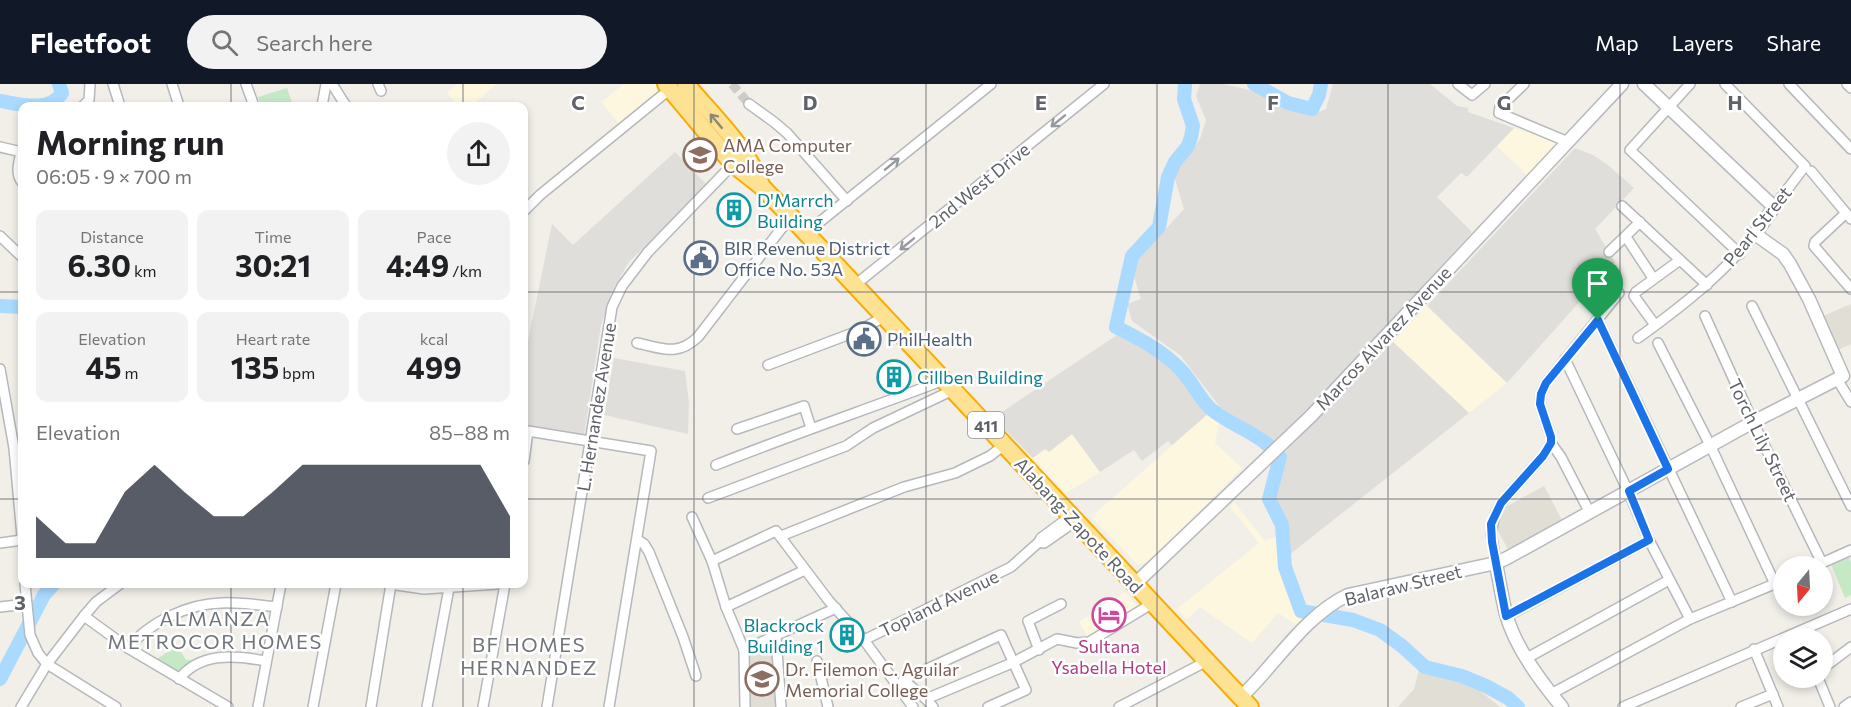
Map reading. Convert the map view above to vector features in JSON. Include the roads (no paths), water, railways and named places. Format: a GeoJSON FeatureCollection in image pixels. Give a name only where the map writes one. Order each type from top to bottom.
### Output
{"type":"FeatureCollection","features":[{"type":"Feature","properties":{"kind":"highway","name":"Alabang-Zapote Road"},"geometry":{"type":"LineString","coordinates":[[674,86],[761,186],[1004,445],[1067,523],[1135,584],[1245,704]]}},
{"type":"Feature","properties":{"kind":"street"},"geometry":{"type":"LineString","coordinates":[[87,102],[90,84]]}},
{"type":"Feature","properties":{"kind":"street"},"geometry":{"type":"LineString","coordinates":[[113,84],[119,102]]}},
{"type":"Feature","properties":{"kind":"street"},"geometry":{"type":"LineString","coordinates":[[172,84],[178,102]]}},
{"type":"Feature","properties":{"kind":"street"},"geometry":{"type":"LineString","coordinates":[[246,84],[253,102]]}},
{"type":"Feature","properties":{"kind":"street"},"geometry":{"type":"LineString","coordinates":[[323,102],[327,84]]}},
{"type":"Feature","properties":{"kind":"street"},"geometry":{"type":"LineString","coordinates":[[332,84],[343,102]]}},
{"type":"Feature","properties":{"kind":"street"},"geometry":{"type":"LineString","coordinates":[[806,233],[991,84]]}},
{"type":"Feature","properties":{"kind":"street","name":"2nd West Drive"},"geometry":{"type":"LineString","coordinates":[[855,285],[1104,84]]}},
{"type":"Feature","properties":{"kind":"street"},"geometry":{"type":"LineString","coordinates":[[1458,84],[1472,95],[1485,84]]}},
{"type":"Feature","properties":{"kind":"street"},"geometry":{"type":"LineString","coordinates":[[1524,84],[1500,107],[1499,112],[1568,142]]}},
{"type":"Feature","properties":{"kind":"street","name":"Marcos Alvarez Avenue"},"geometry":{"type":"LineString","coordinates":[[1135,584],[1276,450],[1382,341],[1469,245],[1622,84]]}},
{"type":"Feature","properties":{"kind":"street"},"geometry":{"type":"LineString","coordinates":[[1644,84],[1774,207]]}},
{"type":"Feature","properties":{"kind":"street"},"geometry":{"type":"LineString","coordinates":[[1690,84],[1630,150],[1740,254]]}},
{"type":"Feature","properties":{"kind":"street"},"geometry":{"type":"LineString","coordinates":[[1725,84],[1808,169],[1849,216],[1815,242],[1814,246],[1851,289]]}},
{"type":"Feature","properties":{"kind":"street"},"geometry":{"type":"LineString","coordinates":[[1789,84],[1851,148]]}},
{"type":"Feature","properties":{"kind":"street"},"geometry":{"type":"LineString","coordinates":[[1847,84],[1851,88]]}},
{"type":"Feature","properties":{"kind":"street"},"geometry":{"type":"LineString","coordinates":[[528,208],[674,86]]}},
{"type":"Feature","properties":{"kind":"street"},"geometry":{"type":"LineString","coordinates":[[749,104],[787,133],[847,201]]}},
{"type":"Feature","properties":{"kind":"street"},"geometry":{"type":"LineString","coordinates":[[0,147],[18,151]]}},
{"type":"Feature","properties":{"kind":"street","name":"L. Hernandez Avenue"},"geometry":{"type":"LineString","coordinates":[[547,707],[612,307],[622,286],[648,252],[738,159]]}},
{"type":"Feature","properties":{"kind":"street","name":"Pearl Street"},"geometry":{"type":"LineString","coordinates":[[1638,338],[1707,285],[1740,254],[1774,207],[1808,169]]}},
{"type":"Feature","properties":{"kind":"street"},"geometry":{"type":"LineString","coordinates":[[1622,206],[1707,285]]}},
{"type":"Feature","properties":{"kind":"street"},"geometry":{"type":"LineString","coordinates":[[637,343],[671,350],[682,349],[699,338],[781,229],[792,218]]}},
{"type":"Feature","properties":{"kind":"street"},"geometry":{"type":"LineString","coordinates":[[1609,252],[1640,222]]}},
{"type":"Feature","properties":{"kind":"street"},"geometry":{"type":"LineString","coordinates":[[1755,234],[1783,254],[1790,264],[1809,299],[1843,375],[1851,402]]}},
{"type":"Feature","properties":{"kind":"street"},"geometry":{"type":"LineString","coordinates":[[1626,237],[1653,278]]}},
{"type":"Feature","properties":{"kind":"street"},"geometry":{"type":"LineString","coordinates":[[2,242],[18,254]]}},
{"type":"Feature","properties":{"kind":"street"},"geometry":{"type":"LineString","coordinates":[[1655,325],[1634,296],[1635,292],[1680,260]]}},
{"type":"Feature","properties":{"kind":"street"},"geometry":{"type":"LineString","coordinates":[[1562,707],[1538,678],[1506,616],[1491,533],[1495,515],[1501,503],[1543,456],[1551,443],[1540,404],[1546,383],[1619,293]]}},
{"type":"Feature","properties":{"kind":"street"},"geometry":{"type":"LineString","coordinates":[[1752,306],[1851,506]]}},
{"type":"Feature","properties":{"kind":"street","name":"Torch Lily Street"},"geometry":{"type":"LineString","coordinates":[[1705,316],[1819,556]]}},
{"type":"Feature","properties":{"kind":"street"},"geometry":{"type":"LineString","coordinates":[[768,365],[858,331],[884,317]]}},
{"type":"Feature","properties":{"kind":"street"},"geometry":{"type":"LineString","coordinates":[[1598,320],[1732,602]]}},
{"type":"Feature","properties":{"kind":"street"},"geometry":{"type":"LineString","coordinates":[[1658,343],[1773,570]]}},
{"type":"Feature","properties":{"kind":"street"},"geometry":{"type":"LineString","coordinates":[[1565,358],[1629,491],[1649,540],[1690,619]]}},
{"type":"Feature","properties":{"kind":"street"},"geometry":{"type":"LineString","coordinates":[[0,369],[14,448],[18,493]]}},
{"type":"Feature","properties":{"kind":"street","name":"Balaraw Street"},"geometry":{"type":"LineString","coordinates":[[1245,704],[1311,623],[1325,609],[1348,595],[1496,563],[1843,375]]}},
{"type":"Feature","properties":{"kind":"street"},"geometry":{"type":"LineString","coordinates":[[716,465],[811,428],[949,385]]}},
{"type":"Feature","properties":{"kind":"street"},"geometry":{"type":"LineString","coordinates":[[708,498],[846,446],[949,385]]}},
{"type":"Feature","properties":{"kind":"street"},"geometry":{"type":"LineString","coordinates":[[737,429],[804,406],[811,428]]}},
{"type":"Feature","properties":{"kind":"street"},"geometry":{"type":"LineString","coordinates":[[528,431],[651,451],[609,707]]}},
{"type":"Feature","properties":{"kind":"street"},"geometry":{"type":"LineString","coordinates":[[1551,443],[1561,457],[1590,513]]}},
{"type":"Feature","properties":{"kind":"street"},"geometry":{"type":"LineString","coordinates":[[712,561],[904,487],[955,473],[990,456],[1004,445]]}},
{"type":"Feature","properties":{"kind":"street"},"geometry":{"type":"LineString","coordinates":[[692,517],[712,561],[726,608],[744,650],[744,707]]}},
{"type":"Feature","properties":{"kind":"street","name":"Topland Avenue"},"geometry":{"type":"LineString","coordinates":[[779,534],[805,570],[864,640],[1011,567],[1039,542],[1044,543],[1067,523]]}},
{"type":"Feature","properties":{"kind":"street"},"geometry":{"type":"LineString","coordinates":[[0,543],[18,539]]}},
{"type":"Feature","properties":{"kind":"street"},"geometry":{"type":"LineString","coordinates":[[638,540],[649,552],[684,637],[696,676]]}},
{"type":"Feature","properties":{"kind":"street"},"geometry":{"type":"LineString","coordinates":[[1506,616],[1649,540]]}},
{"type":"Feature","properties":{"kind":"street"},"geometry":{"type":"LineString","coordinates":[[1833,558],[1851,550]]}},
{"type":"Feature","properties":{"kind":"street"},"geometry":{"type":"LineString","coordinates":[[726,608],[805,570]]}},
{"type":"Feature","properties":{"kind":"street"},"geometry":{"type":"LineString","coordinates":[[1527,658],[1669,580]]}},
{"type":"Feature","properties":{"kind":"street"},"geometry":{"type":"LineString","coordinates":[[1551,694],[1690,619],[1773,585]]}},
{"type":"Feature","properties":{"kind":"street"},"geometry":{"type":"LineString","coordinates":[[25,588],[30,635],[38,653],[47,664],[116,707]]}},
{"type":"Feature","properties":{"kind":"street"},"geometry":{"type":"LineString","coordinates":[[21,707],[47,664],[84,616],[96,602],[115,588]]}},
{"type":"Feature","properties":{"kind":"street"},"geometry":{"type":"LineString","coordinates":[[258,707],[280,588]]}},
{"type":"Feature","properties":{"kind":"street"},"geometry":{"type":"LineString","coordinates":[[313,707],[335,588]]}},
{"type":"Feature","properties":{"kind":"street"},"geometry":{"type":"LineString","coordinates":[[371,707],[389,588]]}},
{"type":"Feature","properties":{"kind":"street"},"geometry":{"type":"LineString","coordinates":[[417,588],[449,588],[427,707]]}},
{"type":"Feature","properties":{"kind":"street"},"geometry":{"type":"LineString","coordinates":[[483,707],[504,588]]}},
{"type":"Feature","properties":{"kind":"street"},"geometry":{"type":"LineString","coordinates":[[128,648],[137,637],[157,623],[186,610],[219,603],[276,607]]}},
{"type":"Feature","properties":{"kind":"street"},"geometry":{"type":"LineString","coordinates":[[926,699],[1012,663],[1057,639],[1077,643],[1089,642],[1153,603]]}},
{"type":"Feature","properties":{"kind":"street"},"geometry":{"type":"LineString","coordinates":[[0,607],[26,604]]}},
{"type":"Feature","properties":{"kind":"street"},"geometry":{"type":"LineString","coordinates":[[1039,650],[1028,621],[1060,604]]}},
{"type":"Feature","properties":{"kind":"street"},"geometry":{"type":"LineString","coordinates":[[744,650],[836,608]]}},
{"type":"Feature","properties":{"kind":"street"},"geometry":{"type":"LineString","coordinates":[[1814,628],[1851,609]]}},
{"type":"Feature","properties":{"kind":"street"},"geometry":{"type":"LineString","coordinates":[[84,616],[128,648],[228,707]]}},
{"type":"Feature","properties":{"kind":"street"},"geometry":{"type":"LineString","coordinates":[[933,707],[903,680],[1000,635],[1026,690],[988,707]]}},
{"type":"Feature","properties":{"kind":"street"},"geometry":{"type":"LineString","coordinates":[[776,637],[781,707]]}},
{"type":"Feature","properties":{"kind":"street"},"geometry":{"type":"LineString","coordinates":[[864,640],[913,707]]}},
{"type":"Feature","properties":{"kind":"street"},"geometry":{"type":"LineString","coordinates":[[1623,707],[1754,649],[1773,643]]}},
{"type":"Feature","properties":{"kind":"street"},"geometry":{"type":"LineString","coordinates":[[1833,661],[1851,647]]}},
{"type":"Feature","properties":{"kind":"street"},"geometry":{"type":"LineString","coordinates":[[1754,649],[1778,707]]}},
{"type":"Feature","properties":{"kind":"street"},"geometry":{"type":"LineString","coordinates":[[179,679],[185,671],[205,659],[238,656],[265,661]]}},
{"type":"Feature","properties":{"kind":"street"},"geometry":{"type":"LineString","coordinates":[[817,661],[828,707]]}},
{"type":"Feature","properties":{"kind":"street"},"geometry":{"type":"LineString","coordinates":[[1119,707],[1207,661]]}},
{"type":"Feature","properties":{"kind":"street"},"geometry":{"type":"LineString","coordinates":[[1822,688],[1830,707]]}},
{"type":"Feature","properties":{"kind":"street"},"geometry":{"type":"LineString","coordinates":[[1741,707],[1773,694]]}},
{"type":"Feature","properties":{"kind":"street"},"geometry":{"type":"LineString","coordinates":[[1844,707],[1851,702]]}},
{"type":"Feature","properties":{"kind":"waterway"},"geometry":{"type":"LineString","coordinates":[[52,102],[62,93],[59,84]]}},
{"type":"Feature","properties":{"kind":"waterway"},"geometry":{"type":"LineString","coordinates":[[1185,84],[1184,99],[1193,126],[1191,137],[1188,146],[1175,162],[1168,177],[1159,227],[1132,256],[1116,327],[1167,357],[1185,375],[1212,410],[1257,437],[1280,457],[1269,499],[1282,525],[1285,567],[1301,611],[1353,620],[1380,630],[1425,667],[1462,676],[1486,686],[1508,698],[1518,707]]}},
{"type":"Feature","properties":{"kind":"waterway"},"geometry":{"type":"LineString","coordinates":[[1254,84],[1288,103],[1312,109],[1319,95],[1321,84]]}},
{"type":"Feature","properties":{"kind":"waterway"},"geometry":{"type":"LineString","coordinates":[[0,101],[18,104]]}},
{"type":"Feature","properties":{"kind":"waterway"},"geometry":{"type":"LineString","coordinates":[[0,306],[18,307]]}},
{"type":"Feature","properties":{"kind":"waterway"},"geometry":{"type":"LineString","coordinates":[[0,679],[44,595],[50,588]]}},
{"type":"Feature","properties":{"kind":"tunnel"},"geometry":{"type":"LineString","coordinates":[[732,84],[749,104]]}},
{"type":"Feature","properties":{"kind":"place","name":"AMA Computer College"},"geometry":{"type":"Point","coordinates":[700,155]}},
{"type":"Feature","properties":{"kind":"place","name":"D'Marrch Building"},"geometry":{"type":"Point","coordinates":[734,210]}},
{"type":"Feature","properties":{"kind":"place","name":"BIR Revenue District Office No. 53A"},"geometry":{"type":"Point","coordinates":[701,258]}},
{"type":"Feature","properties":{"kind":"place","name":"PhilHealth"},"geometry":{"type":"Point","coordinates":[864,339]}},
{"type":"Feature","properties":{"kind":"place","name":"Cillben Building"},"geometry":{"type":"Point","coordinates":[894,377]}},
{"type":"Feature","properties":{"kind":"place","name":"Sultana Ysabella Hotel"},"geometry":{"type":"Point","coordinates":[1109,615]}},
{"type":"Feature","properties":{"kind":"place","name":"Blackrock Building 1"},"geometry":{"type":"Point","coordinates":[847,635]}},
{"type":"Feature","properties":{"kind":"place","name":"Dr. Filemon C. Aguilar Memorial College"},"geometry":{"type":"Point","coordinates":[762,679]}},
{"type":"Feature","properties":{"kind":"district","name":"ALMANZA METROCOR HOMES"},"geometry":{"type":"Point","coordinates":[215,630]}},
{"type":"Feature","properties":{"kind":"district","name":"BF HOMES HERNANDEZ"},"geometry":{"type":"Point","coordinates":[529,656]}}]}
